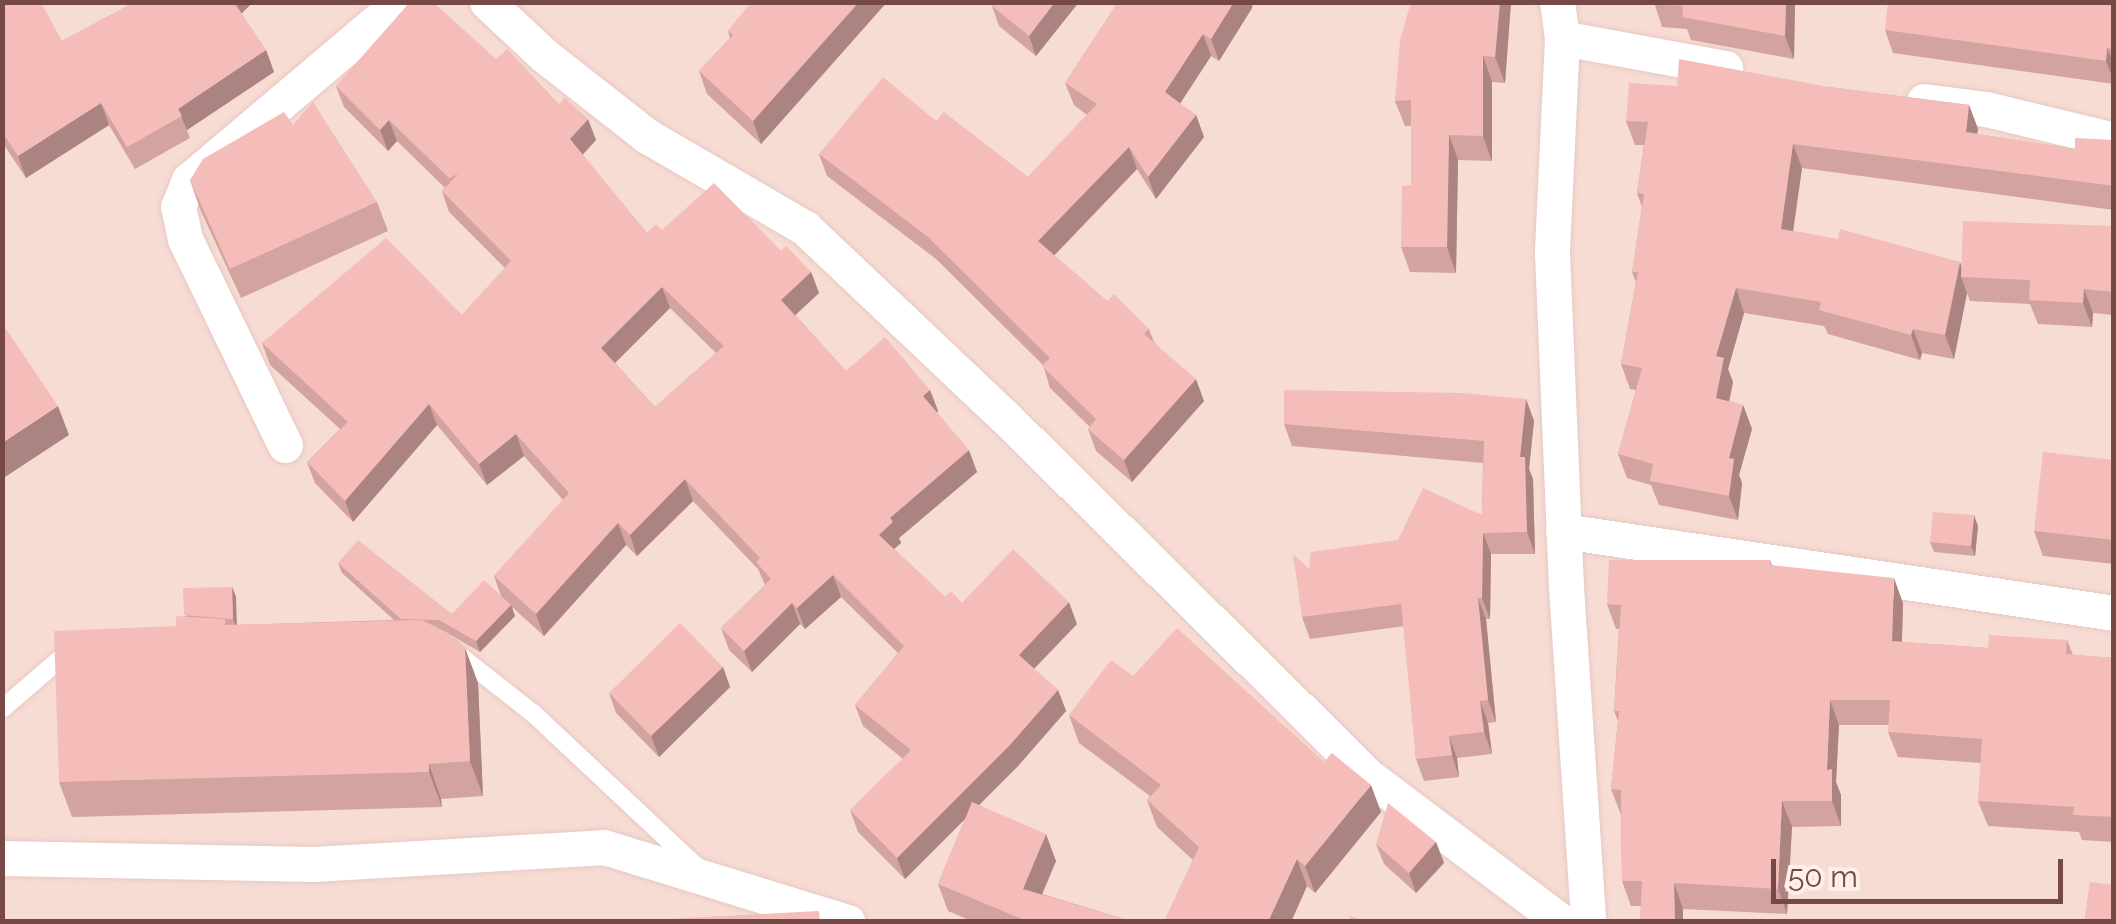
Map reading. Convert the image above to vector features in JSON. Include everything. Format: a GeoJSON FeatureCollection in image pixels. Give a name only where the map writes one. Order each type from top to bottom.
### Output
{"type":"FeatureCollection","features":[{"type":"Feature","properties":{"kind":"street"},"geometry":{"type":"LineString","coordinates":[[285,445],[185,240],[178,207],[189,180],[400,2]]}},
{"type":"Feature","properties":{"kind":"street"},"geometry":{"type":"LineString","coordinates":[[487,2],[544,56],[647,136],[805,228],[1019,431],[1368,776],[1562,922]]}},
{"type":"Feature","properties":{"kind":"street"},"geometry":{"type":"LineString","coordinates":[[1558,2],[1562,38],[1552,253],[1563,530],[1588,922]]}},
{"type":"Feature","properties":{"kind":"street"},"geometry":{"type":"LineString","coordinates":[[1562,38],[1767,76]]}},
{"type":"Feature","properties":{"kind":"street"},"geometry":{"type":"LineString","coordinates":[[1896,97],[1986,110],[2114,140]]}},
{"type":"Feature","properties":{"kind":"street"},"geometry":{"type":"LineString","coordinates":[[1563,530],[2114,613]]}},
{"type":"Feature","properties":{"kind":"street"},"geometry":{"type":"LineString","coordinates":[[2,858],[312,864],[604,846],[715,884],[848,922]]}},
{"type":"Feature","properties":{"kind":"lane"},"geometry":{"type":"LineString","coordinates":[[2,709],[64,652],[88,641]]}},
{"type":"Feature","properties":{"kind":"lane"},"geometry":{"type":"LineString","coordinates":[[438,642],[468,658],[534,714],[715,884]]}},
{"type":"Feature","properties":{"kind":"shaded area"},"geometry":{"type":"Polygon","coordinates":[[[3,3],[2113,3],[2113,921],[3,921],[3,3]]]}},
{"type":"Feature","properties":{"kind":"building"},"geometry":{"type":"Polygon","coordinates":[[[2,2],[41,2],[62,41],[135,2],[234,2],[266,50],[178,109],[182,116],[127,147],[101,103],[18,156],[2,132],[2,2]]]}},
{"type":"Feature","properties":{"kind":"building"},"geometry":{"type":"Polygon","coordinates":[[[410,2],[433,2],[496,59],[507,49],[559,104],[565,98],[588,119],[570,139],[647,233],[656,224],[662,230],[714,183],[781,251],[786,246],[811,272],[781,300],[846,371],[885,337],[930,390],[923,396],[969,450],[890,518],[893,522],[879,535],[945,597],[951,591],[962,603],[1013,549],[1069,602],[1019,655],[1058,690],[1010,745],[897,858],[850,810],[911,750],[855,705],[904,646],[833,575],[797,608],[792,603],[744,651],[721,628],[771,579],[756,562],[760,558],[685,479],[630,535],[618,523],[536,614],[494,576],[569,493],[516,434],[479,464],[429,404],[345,501],[307,462],[348,422],[262,343],[386,238],[462,315],[511,261],[442,191],[458,174],[449,178],[389,120],[380,130],[336,86],[410,2]],[[662,287],[601,348],[655,407],[724,346],[662,287]]]}},
{"type":"Feature","properties":{"kind":"building"},"geometry":{"type":"Polygon","coordinates":[[[752,2],[859,2],[753,121],[699,71],[733,35],[728,31],[752,2]]]}},
{"type":"Feature","properties":{"kind":"building"},"geometry":{"type":"Polygon","coordinates":[[[994,2],[1055,2],[1029,36],[992,6],[994,2]]]}},
{"type":"Feature","properties":{"kind":"building"},"geometry":{"type":"Polygon","coordinates":[[[1118,2],[1234,2],[1211,39],[1203,34],[1165,92],[1196,115],[1148,177],[1129,147],[1038,241],[1107,301],[1114,294],[1149,329],[1144,334],[1196,379],[1124,460],[1088,429],[1096,419],[1042,366],[1050,358],[928,237],[819,154],[883,77],[936,121],[944,112],[1028,177],[1097,104],[1065,83],[1118,2]]]}},
{"type":"Feature","properties":{"kind":"building"},"geometry":{"type":"Polygon","coordinates":[[[1411,2],[1500,2],[1495,57],[1483,56],[1483,136],[1449,135],[1447,247],[1401,247],[1402,186],[1411,185],[1411,100],[1395,101],[1400,40],[1411,2]]]}},
{"type":"Feature","properties":{"kind":"building"},"geometry":{"type":"Polygon","coordinates":[[[1654,2],[1786,2],[1785,36],[1682,17],[1683,6],[1654,2]]]}},
{"type":"Feature","properties":{"kind":"building"},"geometry":{"type":"Polygon","coordinates":[[[1888,2],[2114,2],[2114,49],[2107,48],[2106,61],[1885,30],[1888,2]]]}},
{"type":"Feature","properties":{"kind":"building"},"geometry":{"type":"Polygon","coordinates":[[[1679,59],[1829,87],[1969,105],[1966,132],[2075,149],[2075,138],[2114,140],[2114,186],[1793,144],[1781,229],[1838,239],[1840,229],[1960,262],[1945,335],[1913,329],[1911,335],[1819,310],[1821,302],[1736,288],[1716,356],[1724,358],[1716,398],[1743,405],[1729,458],[1734,459],[1729,496],[1650,481],[1653,464],[1618,454],[1642,368],[1621,364],[1638,272],[1632,272],[1644,194],[1637,193],[1648,122],[1626,121],[1629,83],[1677,86],[1679,59]]]}},
{"type":"Feature","properties":{"kind":"building"},"geometry":{"type":"Polygon","coordinates":[[[313,102],[377,202],[230,269],[190,180],[203,159],[284,112],[293,125],[313,102]]]}},
{"type":"Feature","properties":{"kind":"building"},"geometry":{"type":"Polygon","coordinates":[[[1963,221],[2114,226],[2114,292],[2084,289],[2083,303],[2029,300],[2030,280],[1961,277],[1963,221]]]}},
{"type":"Feature","properties":{"kind":"building"},"geometry":{"type":"Polygon","coordinates":[[[2,323],[58,406],[2,443],[2,323]]]}},
{"type":"Feature","properties":{"kind":"building"},"geometry":{"type":"Polygon","coordinates":[[[1284,390],[1462,393],[1526,399],[1520,457],[1525,457],[1527,532],[1483,533],[1482,598],[1478,598],[1488,700],[1480,701],[1484,732],[1449,736],[1452,755],[1416,759],[1401,604],[1302,617],[1293,554],[1309,569],[1311,552],[1398,540],[1423,488],[1482,515],[1484,441],[1284,424],[1284,390]]]}},
{"type":"Feature","properties":{"kind":"building"},"geometry":{"type":"Polygon","coordinates":[[[2043,452],[2114,460],[2114,540],[2034,531],[2043,452]]]}},
{"type":"Feature","properties":{"kind":"building"},"geometry":{"type":"Polygon","coordinates":[[[1933,512],[1974,515],[1971,546],[1930,542],[1933,512]]]}},
{"type":"Feature","properties":{"kind":"building"},"geometry":{"type":"Polygon","coordinates":[[[358,540],[452,614],[484,580],[511,605],[476,641],[439,620],[401,619],[338,563],[358,540]]]}},
{"type":"Feature","properties":{"kind":"building"},"geometry":{"type":"Polygon","coordinates":[[[1609,560],[1770,560],[1770,565],[1894,578],[1892,641],[1988,648],[1989,635],[2067,640],[2066,654],[2114,658],[2114,817],[2073,815],[2074,807],[1978,801],[1982,739],[1888,732],[1890,700],[1830,700],[1827,770],[1832,769],[1832,801],[1782,801],[1778,889],[1674,883],[1675,922],[1640,922],[1642,881],[1622,881],[1621,790],[1611,789],[1619,711],[1614,711],[1621,605],[1607,604],[1609,560]]]}},
{"type":"Feature","properties":{"kind":"building"},"geometry":{"type":"Polygon","coordinates":[[[232,587],[233,619],[184,615],[183,588],[232,587]]]}},
{"type":"Feature","properties":{"kind":"building"},"geometry":{"type":"Polygon","coordinates":[[[176,616],[225,619],[225,625],[422,620],[448,633],[465,648],[470,761],[429,764],[429,772],[59,782],[54,631],[176,626],[176,616]]]}},
{"type":"Feature","properties":{"kind":"building"},"geometry":{"type":"Polygon","coordinates":[[[680,623],[723,667],[651,736],[609,693],[680,623]]]}},
{"type":"Feature","properties":{"kind":"building"},"geometry":{"type":"Polygon","coordinates":[[[1177,628],[1324,762],[1332,753],[1371,785],[1305,866],[1297,859],[1268,922],[1164,922],[1199,847],[1147,800],[1161,785],[1069,715],[1111,660],[1133,676],[1177,628]]]}},
{"type":"Feature","properties":{"kind":"building"},"geometry":{"type":"Polygon","coordinates":[[[972,802],[1046,834],[1023,889],[1134,922],[1029,922],[938,884],[972,802]]]}},
{"type":"Feature","properties":{"kind":"building"},"geometry":{"type":"Polygon","coordinates":[[[1388,803],[1436,842],[1409,873],[1376,844],[1388,803]]]}},
{"type":"Feature","properties":{"kind":"building"},"geometry":{"type":"Polygon","coordinates":[[[2090,882],[2114,885],[2114,922],[2084,922],[2090,882]]]}},
{"type":"Feature","properties":{"kind":"building"},"geometry":{"type":"Polygon","coordinates":[[[819,911],[820,922],[609,922],[819,911]]]}}]}
